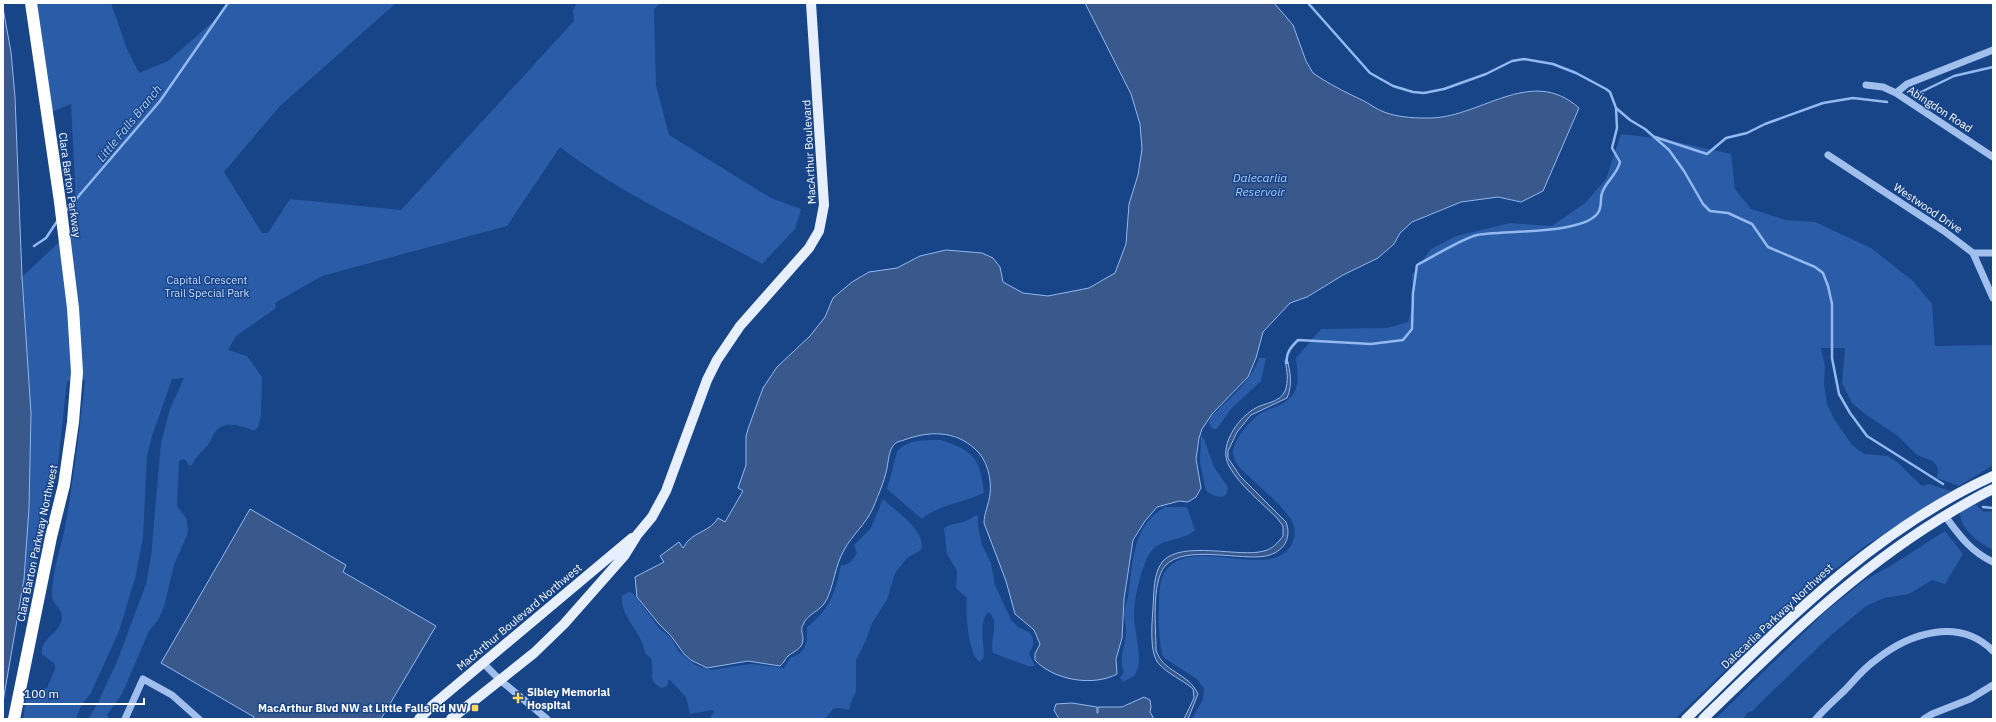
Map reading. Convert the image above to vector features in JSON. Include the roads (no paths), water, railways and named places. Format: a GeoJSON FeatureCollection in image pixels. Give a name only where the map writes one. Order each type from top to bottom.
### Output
{"type":"FeatureCollection","features":[{"type":"Feature","properties":{"kind":"highway","name":"Clara Barton Parkway"},"geometry":{"type":"LineString","coordinates":[[31,3],[60,202],[73,308],[77,372]]}},
{"type":"Feature","properties":{"kind":"highway","name":"Clara Barton Parkway Northwest"},"geometry":{"type":"LineString","coordinates":[[14,719],[51,537],[64,485],[71,436],[77,372]]}},
{"type":"Feature","properties":{"kind":"main road","name":"MacArthur Boulevard"},"geometry":{"type":"LineString","coordinates":[[717,360],[740,326],[808,248],[819,231],[822,221],[824,205],[821,140],[811,3]]}},
{"type":"Feature","properties":{"kind":"main road","name":"MacArthur Boulevard Northwest"},"geometry":{"type":"LineString","coordinates":[[419,719],[434,704],[484,664],[637,534],[652,517],[666,491],[704,386],[717,360]]}},
{"type":"Feature","properties":{"kind":"main road","name":"Dalecarlia Parkway Northwest"},"geometry":{"type":"LineString","coordinates":[[1686,719],[1792,616],[1841,573],[1924,514],[1993,476]]}},
{"type":"Feature","properties":{"kind":"main road","name":"Dalecarlia Parkway Northwest"},"geometry":{"type":"LineString","coordinates":[[1703,719],[1800,624],[1836,592],[1892,550],[1945,516],[1993,489]]}},
{"type":"Feature","properties":{"kind":"main road","name":"MacArthur Boulevard Northwest"},"geometry":{"type":"LineString","coordinates":[[451,719],[534,653],[564,624],[624,556],[637,534]]}},
{"type":"Feature","properties":{"kind":"street"},"geometry":{"type":"LineString","coordinates":[[1896,93],[1908,84],[1993,50]]}},
{"type":"Feature","properties":{"kind":"street","name":"Abingdon Road"},"geometry":{"type":"LineString","coordinates":[[1866,85],[1883,87],[1896,93],[1993,156]]}},
{"type":"Feature","properties":{"kind":"street","name":"Westwood Drive"},"geometry":{"type":"LineString","coordinates":[[1828,155],[1944,231],[1973,254],[1993,298]]}},
{"type":"Feature","properties":{"kind":"street"},"geometry":{"type":"LineString","coordinates":[[1973,254],[1993,253]]}},
{"type":"Feature","properties":{"kind":"street"},"geometry":{"type":"LineString","coordinates":[[1945,516],[1966,545],[1984,558],[1993,562]]}},
{"type":"Feature","properties":{"kind":"street"},"geometry":{"type":"LineString","coordinates":[[1816,719],[1876,659],[1895,646],[1917,636],[1934,631],[1958,632],[1979,640],[1993,651]]}},
{"type":"Feature","properties":{"kind":"street"},"geometry":{"type":"LineString","coordinates":[[484,664],[500,680],[547,719]]}},
{"type":"Feature","properties":{"kind":"street"},"geometry":{"type":"LineString","coordinates":[[125,719],[143,679],[178,699],[200,719]]}},
{"type":"Feature","properties":{"kind":"street"},"geometry":{"type":"LineString","coordinates":[[1924,719],[1970,700],[1993,685]]}},
{"type":"Feature","properties":{"kind":"water","name":"Dalecarlia Reservoir"},"geometry":{"type":"Polygon","coordinates":[[[1085,3],[1274,3],[1293,25],[1306,61],[1313,73],[1347,93],[1384,112],[1394,115],[1421,118],[1446,116],[1523,92],[1542,91],[1561,96],[1579,108],[1543,191],[1521,202],[1498,197],[1461,202],[1412,222],[1400,233],[1394,244],[1378,258],[1343,275],[1307,297],[1290,303],[1263,332],[1256,358],[1248,377],[1212,414],[1202,429],[1196,459],[1201,488],[1196,497],[1188,502],[1179,501],[1157,507],[1145,521],[1133,540],[1124,599],[1122,638],[1116,659],[1117,674],[1107,678],[1085,681],[1063,677],[1043,667],[1035,660],[1035,654],[1040,644],[1034,630],[1015,614],[1006,581],[984,523],[990,488],[986,464],[979,453],[967,443],[959,438],[941,434],[913,437],[898,442],[892,447],[889,454],[884,480],[873,508],[867,519],[844,550],[827,599],[821,607],[805,621],[802,627],[802,645],[788,656],[780,666],[748,661],[707,668],[691,660],[684,654],[671,636],[637,597],[635,577],[664,562],[660,556],[679,542],[683,548],[692,537],[708,528],[718,518],[725,522],[743,491],[738,488],[746,465],[746,436],[763,388],[777,367],[810,336],[825,317],[833,298],[852,282],[869,272],[897,268],[920,256],[946,250],[982,253],[993,258],[1000,267],[1003,282],[1023,293],[1048,296],[1089,288],[1115,273],[1126,244],[1129,204],[1138,175],[1142,149],[1140,124],[1131,94],[1085,3]]]}},
{"type":"Feature","properties":{"kind":"water"},"geometry":{"type":"Polygon","coordinates":[[[3,8],[11,52],[15,97],[22,277],[31,413],[29,508],[24,579],[3,702],[3,8]]]}},
{"type":"Feature","properties":{"kind":"water"},"geometry":{"type":"Polygon","coordinates":[[[1287,358],[1290,373],[1290,388],[1287,398],[1251,415],[1237,432],[1228,451],[1228,458],[1240,476],[1286,522],[1288,534],[1285,544],[1278,551],[1266,556],[1242,557],[1199,554],[1174,559],[1165,566],[1158,583],[1155,606],[1156,650],[1159,658],[1188,681],[1198,694],[1188,719],[1184,719],[1194,698],[1193,689],[1159,664],[1152,646],[1152,621],[1157,571],[1163,561],[1172,555],[1197,550],[1254,553],[1270,549],[1283,536],[1283,526],[1277,518],[1245,487],[1229,466],[1226,459],[1226,450],[1231,434],[1241,419],[1254,409],[1283,395],[1287,383],[1285,361],[1287,358]]]}},
{"type":"Feature","properties":{"kind":"water"},"geometry":{"type":"Polygon","coordinates":[[[250,509],[346,565],[343,572],[436,626],[381,719],[253,719],[254,717],[161,663],[250,509]]]}},
{"type":"Feature","properties":{"kind":"water"},"geometry":{"type":"Polygon","coordinates":[[[1144,697],[1150,700],[1150,712],[1153,719],[1059,719],[1054,710],[1056,704],[1072,703],[1097,707],[1098,713],[1098,707],[1122,707],[1144,697]]]}},
{"type":"Feature","properties":{"kind":"waterway","name":"Little Falls Branch"},"geometry":{"type":"LineString","coordinates":[[65,212],[160,101],[228,3]]}},
{"type":"Feature","properties":{"kind":"waterway"},"geometry":{"type":"LineString","coordinates":[[1308,3],[1370,73],[1393,86],[1413,92],[1424,93],[1444,89],[1486,74],[1512,61],[1524,59],[1553,64],[1576,73],[1610,92],[1616,108],[1630,120],[1645,129],[1669,150],[1684,171],[1703,204],[1710,211],[1728,213],[1752,224],[1768,247],[1815,267],[1823,273],[1832,304],[1832,358],[1839,394],[1850,413],[1867,436],[1943,484]]}},
{"type":"Feature","properties":{"kind":"waterway"},"geometry":{"type":"LineString","coordinates":[[1917,94],[1954,76],[1993,67]]}},
{"type":"Feature","properties":{"kind":"waterway"},"geometry":{"type":"LineString","coordinates":[[1655,137],[1707,154],[1726,138],[1747,133],[1765,124],[1823,103],[1853,98],[1887,102]]}},
{"type":"Feature","properties":{"kind":"waterway"},"geometry":{"type":"LineString","coordinates":[[1287,363],[1288,353],[1291,347],[1298,340],[1371,344],[1403,340],[1412,329],[1413,293],[1417,265],[1447,248],[1477,235],[1562,228],[1592,219],[1599,211],[1601,195],[1606,185],[1619,167],[1620,162],[1612,148],[1617,128],[1616,108]]}},
{"type":"Feature","properties":{"kind":"waterway","name":"Little Falls Branch"},"geometry":{"type":"LineString","coordinates":[[34,246],[46,238],[58,220]]}},
{"type":"Feature","properties":{"kind":"waterway"},"geometry":{"type":"LineString","coordinates":[[1983,507],[1993,508]]}},
{"type":"Feature","properties":{"kind":"place","name":"Sibley Memorial Hospital"},"geometry":{"type":"Point","coordinates":[518,698]}},
{"type":"Feature","properties":{"kind":"place","name":"MacArthur Blvd NW at Little Falls Rd NW"},"geometry":{"type":"Point","coordinates":[475,708]}},
{"type":"Feature","properties":{"kind":"park label","name":"Capital Crescent Trail Special Park"},"geometry":{"type":"Point","coordinates":[207,286]}}]}
